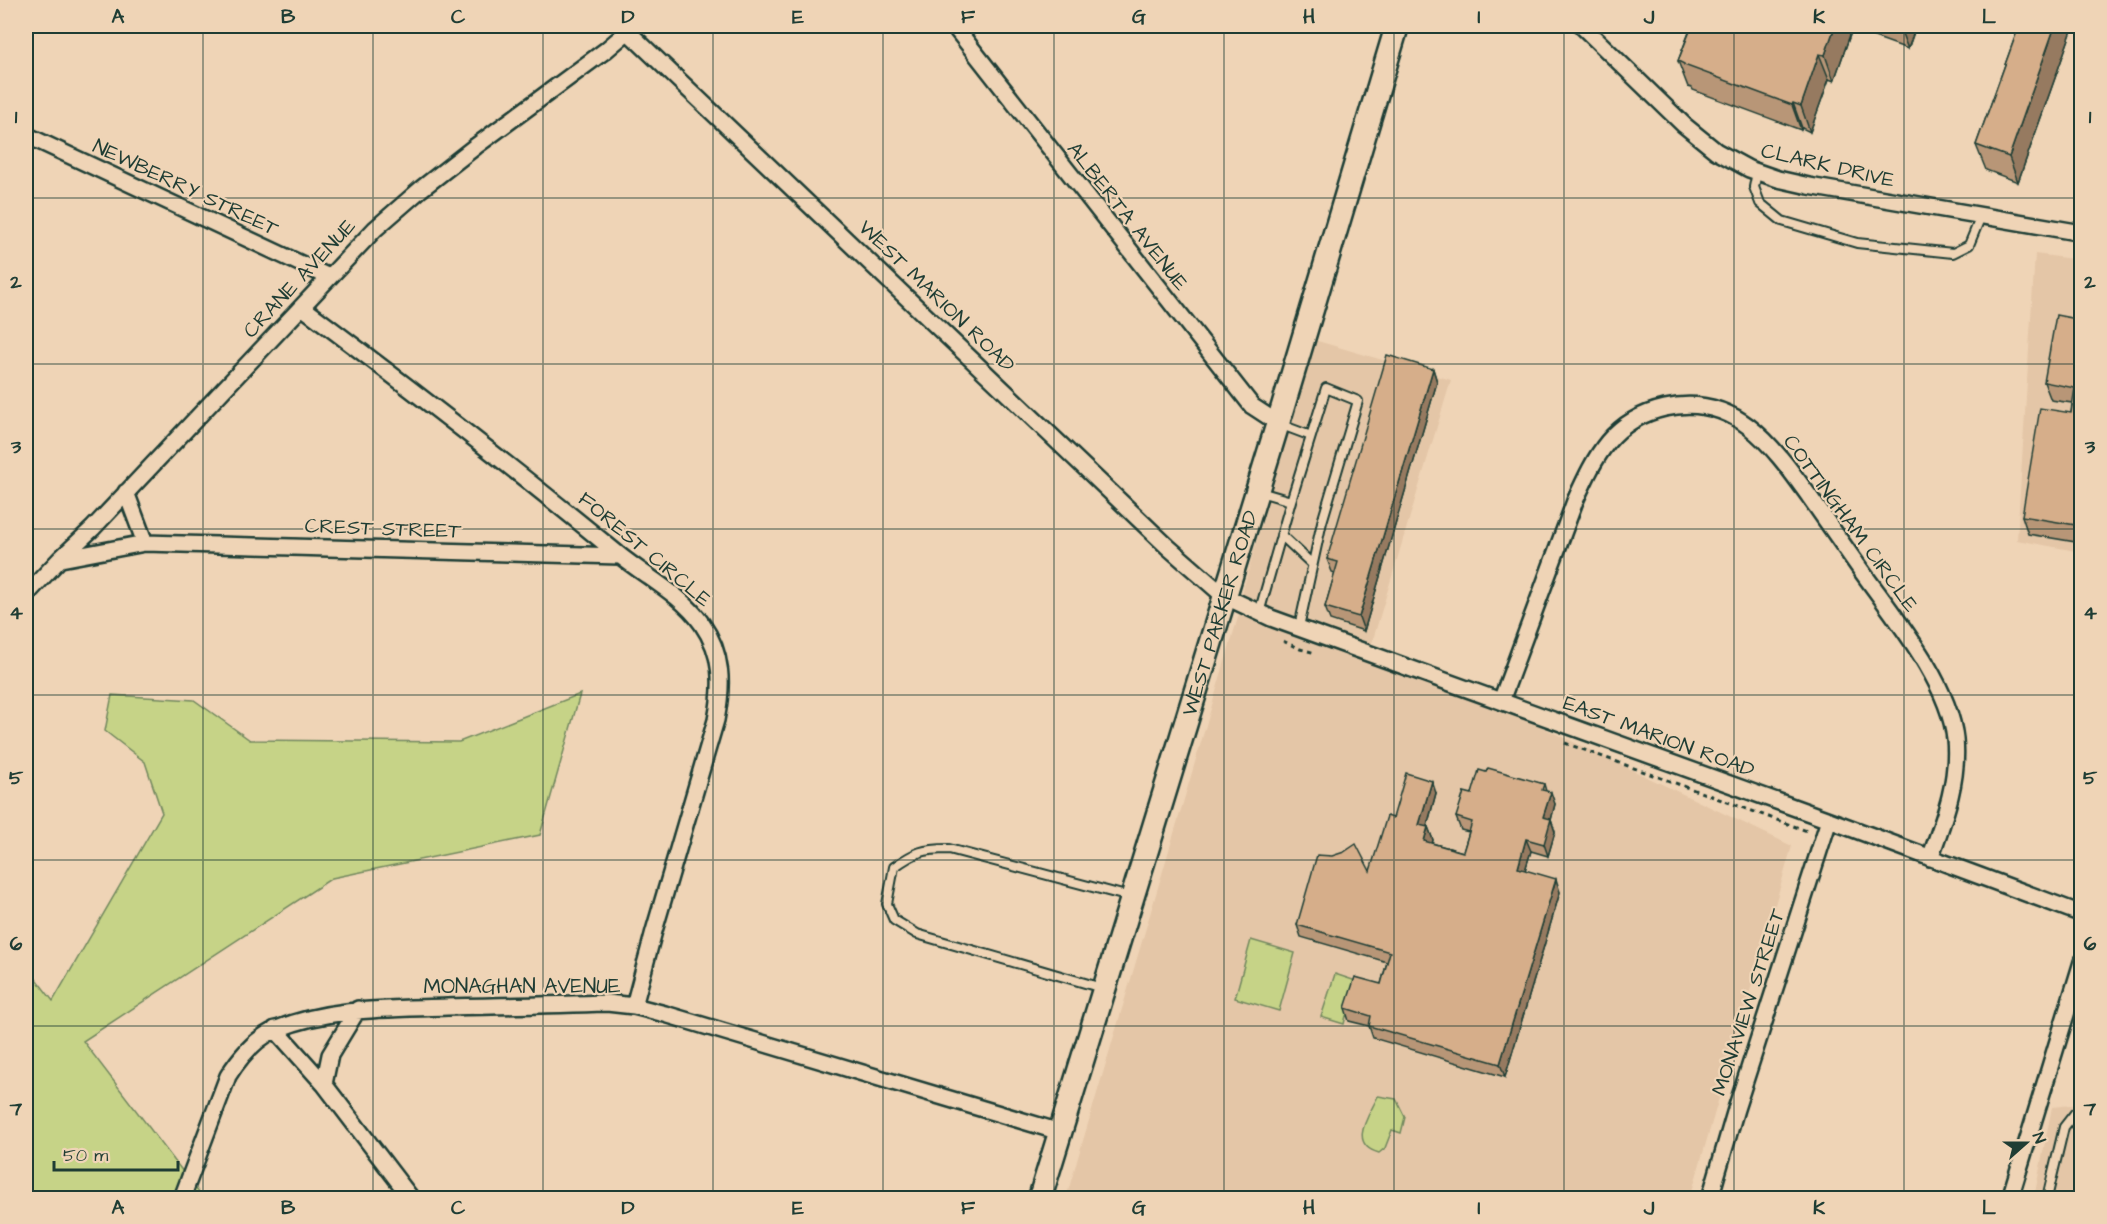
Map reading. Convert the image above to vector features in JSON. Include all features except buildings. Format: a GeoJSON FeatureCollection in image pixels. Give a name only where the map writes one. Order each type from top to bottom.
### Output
{"type":"FeatureCollection","features":[{"type":"Feature","properties":{"kind":"street","name":"ALBERTA AVENUE"},"geometry":{"type":"LineString","coordinates":[[954,26],[1252,406],[1278,423]]}},
{"type":"Feature","properties":{"kind":"street","name":"WEST PARKER ROAD"},"geometry":{"type":"LineString","coordinates":[[1040,1198],[1278,423],[1397,26]]}},
{"type":"Feature","properties":{"kind":"street","name":"CLARK DRIVE"},"geometry":{"type":"LineString","coordinates":[[1582,26],[1683,125],[1716,151],[1757,172],[1809,186],[2082,233]]}},
{"type":"Feature","properties":{"kind":"street","name":"CRANE AVENUE"},"geometry":{"type":"LineString","coordinates":[[26,595],[93,528],[375,229],[421,189],[606,50],[628,27]]}},
{"type":"Feature","properties":{"kind":"street","name":"WEST MARION ROAD"},"geometry":{"type":"LineString","coordinates":[[628,27],[1168,547],[1224,596]]}},
{"type":"Feature","properties":{"kind":"street","name":"NEWBERRY STREET"},"geometry":{"type":"LineString","coordinates":[[26,135],[329,277]]}},
{"type":"Feature","properties":{"kind":"street","name":"FOREST CIRCLE"},"geometry":{"type":"LineString","coordinates":[[302,307],[669,592],[702,624],[714,644],[721,677],[716,720],[634,1006]]}},
{"type":"Feature","properties":{"kind":"street","name":"COTTINGHAM CIRCLE"},"geometry":{"type":"LineString","coordinates":[[1501,701],[1575,501],[1603,446],[1626,423],[1652,411],[1677,405],[1695,404],[1718,409],[1736,417],[1751,428],[1785,463],[1904,632],[1940,688],[1953,727],[1956,765],[1947,810],[1930,858]]}},
{"type":"Feature","properties":{"kind":"street"},"geometry":{"type":"LineString","coordinates":[[126,492],[145,543]]}},
{"type":"Feature","properties":{"kind":"street","name":"CREST STREET"},"geometry":{"type":"LineString","coordinates":[[60,559],[145,543],[620,556]]}},
{"type":"Feature","properties":{"kind":"street","name":"EAST MARION ROAD"},"geometry":{"type":"LineString","coordinates":[[1224,596],[1259,613],[2082,914]]}},
{"type":"Feature","properties":{"kind":"street","name":"MONAVIEW STREET"},"geometry":{"type":"LineString","coordinates":[[1710,1198],[1736,1109],[1829,820]]}},
{"type":"Feature","properties":{"kind":"street"},"geometry":{"type":"LineString","coordinates":[[2010,1198],[2062,1021],[2082,962]]}},
{"type":"Feature","properties":{"kind":"street","name":"MONAGHAN AVENUE"},"geometry":{"type":"LineString","coordinates":[[182,1198],[228,1076],[240,1058],[256,1042],[275,1029],[311,1018],[358,1009],[607,1004],[634,1006],[1060,1132]]}},
{"type":"Feature","properties":{"kind":"street"},"geometry":{"type":"LineString","coordinates":[[324,1084],[330,1055],[358,1009]]}},
{"type":"Feature","properties":{"kind":"street"},"geometry":{"type":"LineString","coordinates":[[275,1029],[324,1084],[411,1198]]}},
{"type":"Feature","properties":{"kind":"lane"},"geometry":{"type":"LineString","coordinates":[[1757,172],[1754,187],[1760,203],[1782,221],[1857,243],[1953,253],[1969,245],[1981,216]]}},
{"type":"Feature","properties":{"kind":"lane"},"geometry":{"type":"LineString","coordinates":[[1259,613],[1326,388],[1358,401],[1322,522],[1299,627]]}},
{"type":"Feature","properties":{"kind":"lane"},"geometry":{"type":"LineString","coordinates":[[1278,423],[1311,436]]}},
{"type":"Feature","properties":{"kind":"lane"},"geometry":{"type":"LineString","coordinates":[[1256,491],[1291,501]]}},
{"type":"Feature","properties":{"kind":"lane"},"geometry":{"type":"LineString","coordinates":[[1281,535],[1312,564]]}},
{"type":"Feature","properties":{"kind":"lane"},"geometry":{"type":"LineString","coordinates":[[1104,988],[917,934],[894,920],[887,904],[894,867],[912,854],[933,849],[949,849],[1132,897]]}},
{"type":"Feature","properties":{"kind":"lane"},"geometry":{"type":"LineString","coordinates":[[2047,1198],[2064,1126],[2075,1113],[2082,1112]]}},
{"type":"Feature","properties":{"kind":"path"},"geometry":{"type":"LineString","coordinates":[[1279,639],[1300,649],[1322,654]]}},
{"type":"Feature","properties":{"kind":"path"},"geometry":{"type":"LineString","coordinates":[[1560,741],[1811,832]]}},
{"type":"Feature","properties":{"kind":"shaded area"},"geometry":{"type":"Polygon","coordinates":[[[2035,254],[2081,260],[2081,552],[2017,540],[2035,254]]]}},
{"type":"Feature","properties":{"kind":"shaded area"},"geometry":{"type":"Polygon","coordinates":[[[1314,340],[1451,380],[1371,646],[1792,846],[1690,1198],[1066,1198],[1242,605],[1239,603],[1314,340]]]}},
{"type":"Feature","properties":{"kind":"shaded area"},"geometry":{"type":"Polygon","coordinates":[[[2081,1104],[2081,1198],[2034,1198],[2052,1107],[2081,1104]]]}},
{"type":"Feature","properties":{"kind":"green space"},"geometry":{"type":"Polygon","coordinates":[[[580,694],[540,835],[332,878],[83,1041],[203,1198],[26,1198],[26,966],[53,1001],[162,813],[145,762],[105,731],[112,695],[194,700],[250,740],[459,742],[580,694]]]}},
{"type":"Feature","properties":{"kind":"green space"},"geometry":{"type":"Polygon","coordinates":[[[1251,940],[1295,953],[1279,1011],[1235,998],[1251,940]]]}},
{"type":"Feature","properties":{"kind":"green space"},"geometry":{"type":"Polygon","coordinates":[[[1335,974],[1356,981],[1351,1017],[1346,1016],[1344,1024],[1321,1017],[1335,974]]]}},
{"type":"Feature","properties":{"kind":"green space"},"geometry":{"type":"Polygon","coordinates":[[[1378,1096],[1396,1099],[1405,1117],[1401,1133],[1392,1130],[1385,1148],[1379,1153],[1369,1149],[1362,1136],[1366,1120],[1378,1096]]]}}]}
